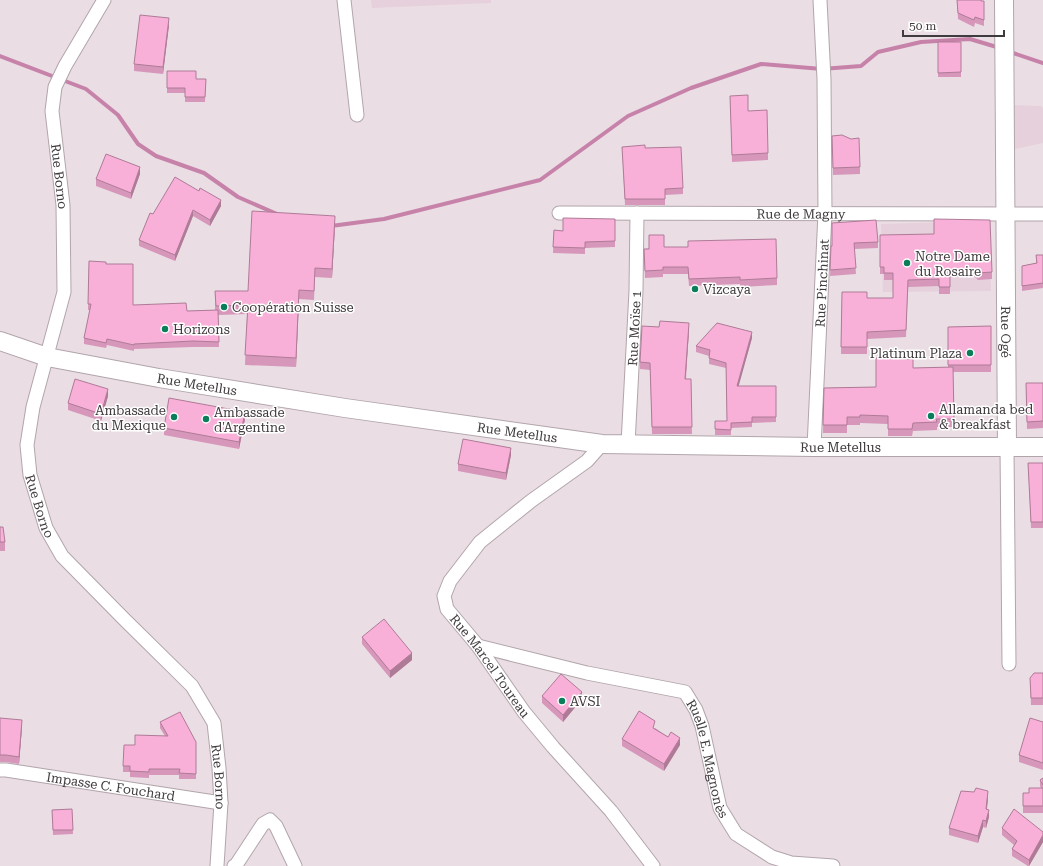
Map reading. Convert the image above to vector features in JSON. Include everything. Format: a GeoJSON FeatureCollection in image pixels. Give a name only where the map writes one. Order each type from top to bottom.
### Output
{"type":"FeatureCollection","features":[{"type":"Feature","properties":{"kind":"street","name":"Rue Borno"},"geometry":{"type":"LineString","coordinates":[[104,0],[65,66],[55,87],[52,111],[63,205],[64,292],[34,407],[27,445],[30,475],[46,528],[62,556],[192,686],[214,723],[220,768],[221,804],[217,866]]}},
{"type":"Feature","properties":{"kind":"street"},"geometry":{"type":"LineString","coordinates":[[344,0],[357,115]]}},
{"type":"Feature","properties":{"kind":"street","name":"Rue Pinchinat"},"geometry":{"type":"LineString","coordinates":[[814,447],[825,213],[824,79],[820,0]]}},
{"type":"Feature","properties":{"kind":"street","name":"Rue Ogé"},"geometry":{"type":"LineString","coordinates":[[1004,0],[1010,664]]}},
{"type":"Feature","properties":{"kind":"street","name":"Rue de Magny"},"geometry":{"type":"LineString","coordinates":[[559,213],[1043,214]]}},
{"type":"Feature","properties":{"kind":"street","name":"Rue Moïse 1"},"geometry":{"type":"LineString","coordinates":[[628,444],[636,290],[637,213]]}},
{"type":"Feature","properties":{"kind":"street","name":"Rue Metellus"},"geometry":{"type":"LineString","coordinates":[[0,342],[47,357],[159,378],[344,408],[602,444],[814,447],[1043,447]]}},
{"type":"Feature","properties":{"kind":"street","name":"Rue Marcel Toureau"},"geometry":{"type":"LineString","coordinates":[[602,444],[587,462],[531,501],[480,542],[450,581],[444,596],[447,609],[478,646],[524,712],[611,812],[653,866]]}},
{"type":"Feature","properties":{"kind":"street","name":"Ruelle E. Magnonès"},"geometry":{"type":"LineString","coordinates":[[478,646],[587,673],[685,692],[696,710],[702,726],[720,808],[736,834],[772,857],[791,864],[833,866]]}},
{"type":"Feature","properties":{"kind":"street","name":"Impasse C. Fouchard"},"geometry":{"type":"LineString","coordinates":[[0,770],[221,804]]}},
{"type":"Feature","properties":{"kind":"street"},"geometry":{"type":"LineString","coordinates":[[234,866],[263,824],[270,820],[276,826],[295,866]]}},
{"type":"Feature","properties":{"kind":"shaded area"},"geometry":{"type":"Polygon","coordinates":[[[371,0],[491,0],[491,3],[372,8],[371,0]]]}},
{"type":"Feature","properties":{"kind":"shaded area"},"geometry":{"type":"Polygon","coordinates":[[[1005,105],[1041,106],[1043,108],[1043,143],[1005,151],[1005,105]]]}},
{"type":"Feature","properties":{"kind":"shaded area"},"geometry":{"type":"Polygon","coordinates":[[[988,221],[991,291],[883,292],[881,224],[988,221]]]}},
{"type":"Feature","properties":{"kind":"building"},"geometry":{"type":"Polygon","coordinates":[[[957,0],[984,1],[984,20],[975,17],[974,20],[958,13],[957,0]]]}},
{"type":"Feature","properties":{"kind":"building"},"geometry":{"type":"Polygon","coordinates":[[[140,15],[169,18],[163,67],[134,64],[140,15]]]}},
{"type":"Feature","properties":{"kind":"building"},"geometry":{"type":"Polygon","coordinates":[[[938,42],[961,42],[961,72],[938,73],[938,42]]]}},
{"type":"Feature","properties":{"kind":"building"},"geometry":{"type":"Polygon","coordinates":[[[167,71],[196,71],[196,79],[206,79],[205,97],[185,97],[185,88],[167,88],[167,71]]]}},
{"type":"Feature","properties":{"kind":"building"},"geometry":{"type":"Polygon","coordinates":[[[748,95],[748,111],[767,110],[768,153],[732,155],[730,96],[748,95]]]}},
{"type":"Feature","properties":{"kind":"building"},"geometry":{"type":"Polygon","coordinates":[[[842,135],[851,139],[859,138],[860,167],[833,168],[832,136],[842,135]]]}},
{"type":"Feature","properties":{"kind":"building"},"geometry":{"type":"Polygon","coordinates":[[[645,145],[645,148],[681,147],[683,188],[665,189],[665,199],[625,199],[622,147],[645,145]]]}},
{"type":"Feature","properties":{"kind":"building"},"geometry":{"type":"Polygon","coordinates":[[[106,154],[140,167],[131,193],[96,179],[106,154]]]}},
{"type":"Feature","properties":{"kind":"building"},"geometry":{"type":"Polygon","coordinates":[[[175,177],[199,191],[200,188],[221,200],[210,220],[193,210],[175,255],[139,240],[150,213],[153,214],[175,177]]]}},
{"type":"Feature","properties":{"kind":"building"},"geometry":{"type":"Polygon","coordinates":[[[252,211],[335,216],[332,269],[315,268],[314,291],[299,290],[296,358],[245,355],[248,305],[216,306],[215,291],[248,291],[252,211]]]}},
{"type":"Feature","properties":{"kind":"building"},"geometry":{"type":"Polygon","coordinates":[[[563,218],[615,219],[615,241],[585,242],[585,248],[553,247],[554,230],[563,231],[563,218]]]}},
{"type":"Feature","properties":{"kind":"building"},"geometry":{"type":"Polygon","coordinates":[[[934,219],[990,220],[992,272],[978,273],[975,270],[950,270],[950,287],[939,287],[939,279],[908,280],[906,330],[867,332],[867,347],[841,347],[842,292],[867,292],[867,298],[893,298],[893,273],[884,273],[884,267],[880,267],[880,235],[934,234],[934,219]]]}},
{"type":"Feature","properties":{"kind":"building"},"geometry":{"type":"Polygon","coordinates":[[[876,220],[878,242],[854,243],[856,268],[830,270],[832,223],[876,220]]]}},
{"type":"Feature","properties":{"kind":"building"},"geometry":{"type":"Polygon","coordinates":[[[649,235],[664,235],[664,247],[688,247],[688,241],[776,239],[777,278],[740,280],[740,277],[689,279],[688,267],[663,267],[663,270],[645,271],[644,249],[649,249],[649,235]]]}},
{"type":"Feature","properties":{"kind":"building"},"geometry":{"type":"Polygon","coordinates":[[[1036,255],[1043,255],[1043,283],[1022,286],[1022,266],[1037,263],[1036,255]]]}},
{"type":"Feature","properties":{"kind":"building"},"geometry":{"type":"Polygon","coordinates":[[[89,261],[106,262],[106,264],[133,264],[133,305],[186,303],[187,311],[218,310],[219,342],[193,341],[134,345],[107,339],[106,343],[84,338],[91,304],[88,304],[89,261]]]}},
{"type":"Feature","properties":{"kind":"building"},"geometry":{"type":"Polygon","coordinates":[[[660,321],[689,323],[685,379],[691,379],[692,427],[652,427],[650,363],[640,362],[642,326],[659,327],[660,321]]]}},
{"type":"Feature","properties":{"kind":"building"},"geometry":{"type":"Polygon","coordinates":[[[717,323],[752,332],[737,386],[776,386],[776,417],[752,417],[752,422],[731,423],[731,430],[715,429],[715,421],[727,421],[726,363],[709,358],[710,350],[696,346],[717,323]]]}},
{"type":"Feature","properties":{"kind":"building","name":"Platinum Plaza"},"geometry":{"type":"Polygon","coordinates":[[[991,326],[991,365],[948,365],[948,327],[991,326]]]}},
{"type":"Feature","properties":{"kind":"building"},"geometry":{"type":"Polygon","coordinates":[[[876,358],[913,359],[913,368],[953,367],[954,419],[936,419],[937,422],[913,423],[912,429],[888,429],[888,416],[860,415],[860,417],[847,417],[847,425],[823,425],[824,388],[876,387],[876,358]]]}},
{"type":"Feature","properties":{"kind":"building"},"geometry":{"type":"Polygon","coordinates":[[[75,379],[108,389],[101,414],[68,403],[75,379]]]}},
{"type":"Feature","properties":{"kind":"building"},"geometry":{"type":"Polygon","coordinates":[[[1026,383],[1043,383],[1043,421],[1027,422],[1026,383]]]}},
{"type":"Feature","properties":{"kind":"building"},"geometry":{"type":"Polygon","coordinates":[[[169,398],[245,412],[239,442],[164,428],[169,398]]]}},
{"type":"Feature","properties":{"kind":"building"},"geometry":{"type":"Polygon","coordinates":[[[463,439],[511,448],[506,473],[458,464],[463,439]]]}},
{"type":"Feature","properties":{"kind":"building"},"geometry":{"type":"Polygon","coordinates":[[[1028,463],[1043,463],[1043,522],[1031,522],[1028,463]]]}},
{"type":"Feature","properties":{"kind":"building"},"geometry":{"type":"Polygon","coordinates":[[[0,527],[3,527],[5,542],[0,542],[0,527]]]}},
{"type":"Feature","properties":{"kind":"building"},"geometry":{"type":"Polygon","coordinates":[[[384,619],[412,653],[390,671],[362,637],[384,619]]]}},
{"type":"Feature","properties":{"kind":"building"},"geometry":{"type":"Polygon","coordinates":[[[1034,673],[1043,673],[1043,698],[1031,698],[1030,678],[1034,673]]]}},
{"type":"Feature","properties":{"kind":"building","name":"AVSI"},"geometry":{"type":"Polygon","coordinates":[[[561,674],[582,692],[563,715],[542,696],[561,674]]]}},
{"type":"Feature","properties":{"kind":"building"},"geometry":{"type":"Polygon","coordinates":[[[639,711],[655,721],[653,728],[668,737],[671,732],[680,738],[664,764],[622,739],[639,711]]]}},
{"type":"Feature","properties":{"kind":"building"},"geometry":{"type":"Polygon","coordinates":[[[180,712],[196,742],[196,774],[179,773],[180,769],[149,769],[149,772],[130,771],[130,766],[123,766],[124,745],[135,745],[135,735],[168,736],[160,722],[180,712]]]}},
{"type":"Feature","properties":{"kind":"building"},"geometry":{"type":"Polygon","coordinates":[[[0,718],[22,720],[19,757],[0,755],[0,718]]]}},
{"type":"Feature","properties":{"kind":"building"},"geometry":{"type":"Polygon","coordinates":[[[1030,718],[1043,722],[1043,763],[1019,755],[1030,718]]]}},
{"type":"Feature","properties":{"kind":"building"},"geometry":{"type":"Polygon","coordinates":[[[1043,778],[1043,785],[1040,780],[1043,778]]]}},
{"type":"Feature","properties":{"kind":"building"},"geometry":{"type":"Polygon","coordinates":[[[976,788],[988,791],[986,809],[989,810],[986,821],[983,820],[978,836],[949,828],[961,791],[974,792],[976,788]]]}},
{"type":"Feature","properties":{"kind":"building"},"geometry":{"type":"Polygon","coordinates":[[[1029,788],[1043,788],[1043,806],[1023,806],[1023,793],[1029,793],[1029,788]]]}},
{"type":"Feature","properties":{"kind":"building"},"geometry":{"type":"Polygon","coordinates":[[[72,809],[73,830],[53,830],[52,810],[72,809]]]}},
{"type":"Feature","properties":{"kind":"building"},"geometry":{"type":"Polygon","coordinates":[[[1014,809],[1043,832],[1043,835],[1029,860],[1012,849],[1017,841],[1002,828],[1014,809]]]}},
{"type":"Feature","properties":{"kind":"waterway"},"geometry":{"type":"LineString","coordinates":[[331,226],[384,219],[540,180],[628,116],[691,88],[761,64],[822,69],[861,66],[878,52],[921,42],[970,39],[1000,48]]}},
{"type":"Feature","properties":{"kind":"waterway"},"geometry":{"type":"LineString","coordinates":[[1010,52],[1043,63]]}},
{"type":"Feature","properties":{"kind":"waterway"},"geometry":{"type":"LineString","coordinates":[[0,56],[86,89],[118,115],[138,144],[156,156],[204,173],[238,197],[277,214]]}},
{"type":"Feature","properties":{"kind":"place","name":"Notre Dame du Rosaire"},"geometry":{"type":"Point","coordinates":[907,263]}},
{"type":"Feature","properties":{"kind":"place","name":"Vizcaya"},"geometry":{"type":"Point","coordinates":[695,289]}},
{"type":"Feature","properties":{"kind":"place","name":"Coopération Suisse"},"geometry":{"type":"Point","coordinates":[224,307]}},
{"type":"Feature","properties":{"kind":"place","name":"Horizons"},"geometry":{"type":"Point","coordinates":[165,329]}},
{"type":"Feature","properties":{"kind":"place","name":"Platinum Plaza"},"geometry":{"type":"Point","coordinates":[970,353]}},
{"type":"Feature","properties":{"kind":"place","name":"Allamanda bed & breakfast"},"geometry":{"type":"Point","coordinates":[931,416]}},
{"type":"Feature","properties":{"kind":"place","name":"Ambassade du Mexique"},"geometry":{"type":"Point","coordinates":[174,417]}},
{"type":"Feature","properties":{"kind":"place","name":"Ambassade d'Argentine"},"geometry":{"type":"Point","coordinates":[206,419]}},
{"type":"Feature","properties":{"kind":"place","name":"AVSI"},"geometry":{"type":"Point","coordinates":[562,701]}}]}
